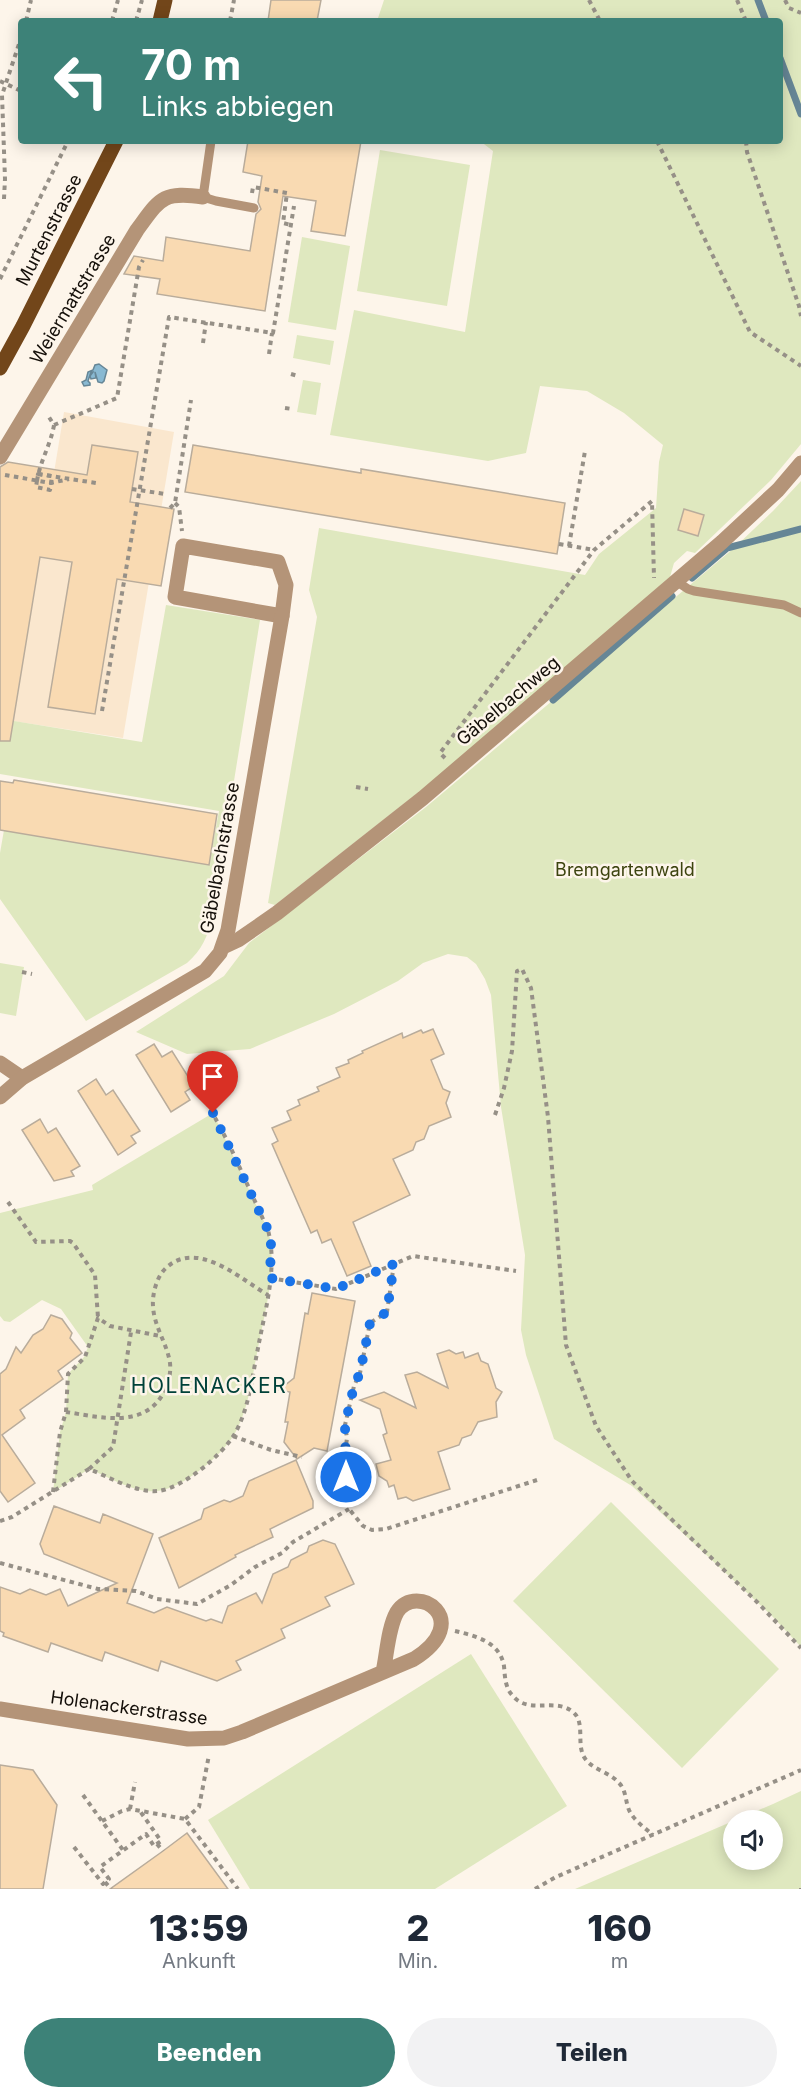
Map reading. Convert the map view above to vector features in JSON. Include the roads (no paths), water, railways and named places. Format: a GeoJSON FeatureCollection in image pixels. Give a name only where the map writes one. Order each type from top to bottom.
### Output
{"type":"FeatureCollection","features":[{"type":"Feature","properties":{"kind":"main road"},"geometry":{"type":"LineString","coordinates":[[161,18],[165,0]]}},
{"type":"Feature","properties":{"kind":"main road","name":"Murtenstrasse"},"geometry":{"type":"LineString","coordinates":[[0,368],[114,144]]}},
{"type":"Feature","properties":{"kind":"street","name":"Weiermattstrasse"},"geometry":{"type":"LineString","coordinates":[[0,457],[137,230],[152,210],[167,196],[176,194],[203,196]]}},
{"type":"Feature","properties":{"kind":"street","name":"Gäbelbachweg"},"geometry":{"type":"LineString","coordinates":[[223,947],[238,940],[277,913],[456,770],[746,521],[778,490],[801,463]]}},
{"type":"Feature","properties":{"kind":"street","name":"Gäbelbachstrasse"},"geometry":{"type":"LineString","coordinates":[[0,1097],[22,1078],[205,971],[223,947],[228,930],[282,616],[286,585],[278,562],[183,546],[175,597],[282,616]]}},
{"type":"Feature","properties":{"kind":"street"},"geometry":{"type":"LineString","coordinates":[[0,1063],[22,1078]]}},
{"type":"Feature","properties":{"kind":"street","name":"Holenackerstrasse"},"geometry":{"type":"LineString","coordinates":[[0,1708],[188,1739],[224,1738],[383,1672],[424,1652],[438,1639],[442,1628],[438,1611],[429,1604],[417,1601],[399,1609],[394,1618],[383,1672]]}},
{"type":"Feature","properties":{"kind":"lane"},"geometry":{"type":"LineString","coordinates":[[211,144],[203,196],[252,208]]}},
{"type":"Feature","properties":{"kind":"lane"},"geometry":{"type":"LineString","coordinates":[[676,581],[688,589],[784,605],[801,613]]}},
{"type":"Feature","properties":{"kind":"water"},"geometry":{"type":"Polygon","coordinates":[[[99,364],[107,370],[104,381],[98,382],[95,372],[96,378],[91,379],[93,372],[91,372],[88,381],[90,385],[84,386],[82,382],[86,380],[88,372],[99,364]]]}},
{"type":"Feature","properties":{"kind":"waterway"},"geometry":{"type":"LineString","coordinates":[[758,0],[765,18]]}},
{"type":"Feature","properties":{"kind":"waterway"},"geometry":{"type":"LineString","coordinates":[[783,66],[801,114]]}},
{"type":"Feature","properties":{"kind":"waterway"},"geometry":{"type":"LineString","coordinates":[[692,578],[727,548],[801,529]]}},
{"type":"Feature","properties":{"kind":"waterway"},"geometry":{"type":"LineString","coordinates":[[553,700],[672,596]]}},
{"type":"Feature","properties":{"kind":"district","name":"HOLENACKER"},"geometry":{"type":"Point","coordinates":[209,1386]}},
{"type":"Feature","properties":{"kind":"park label","name":"Bremgartenwald"},"geometry":{"type":"Point","coordinates":[625,870]}}]}
